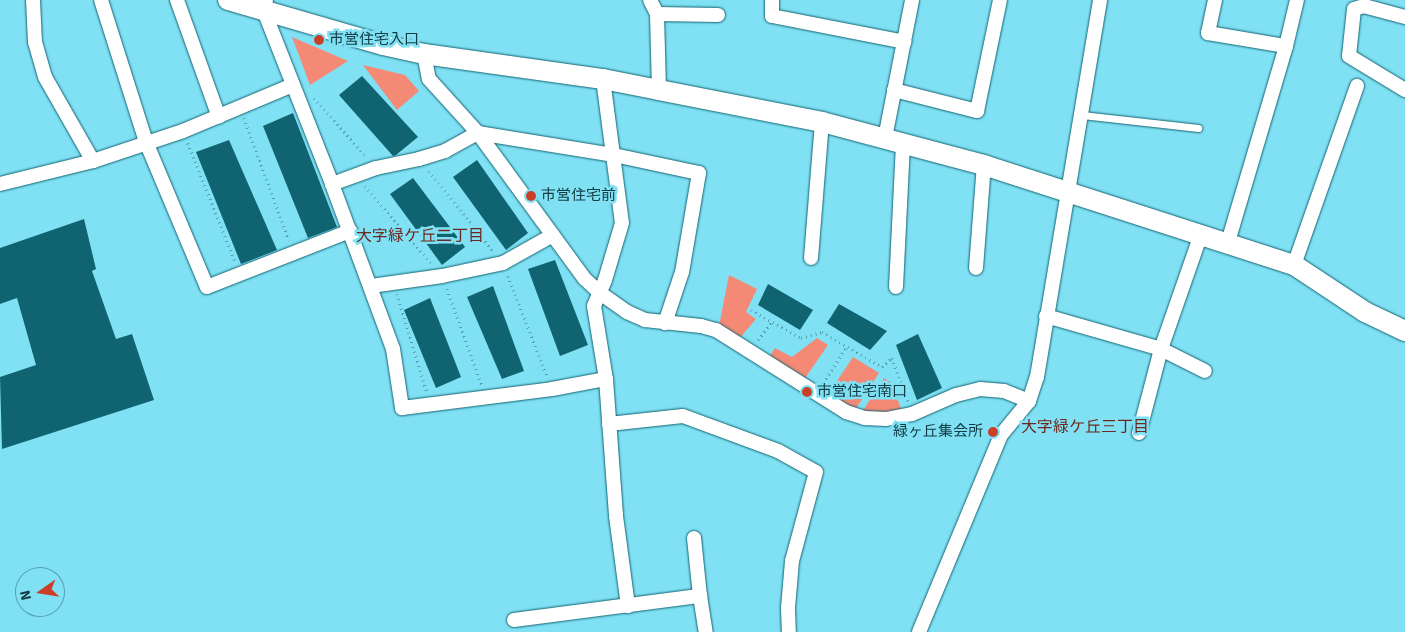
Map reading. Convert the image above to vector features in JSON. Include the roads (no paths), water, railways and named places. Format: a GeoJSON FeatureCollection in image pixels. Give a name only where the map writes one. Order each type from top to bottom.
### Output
{"type":"FeatureCollection","features":[{"type":"Feature","properties":{"kind":"street"},"geometry":{"type":"LineString","coordinates":[[33,0],[35,42],[45,77],[93,161]]}},
{"type":"Feature","properties":{"kind":"street"},"geometry":{"type":"LineString","coordinates":[[101,0],[118,60],[146,142],[207,287],[350,231]]}},
{"type":"Feature","properties":{"kind":"street"},"geometry":{"type":"LineString","coordinates":[[177,0],[219,117]]}},
{"type":"Feature","properties":{"kind":"street"},"geometry":{"type":"LineString","coordinates":[[230,0],[265,6],[383,45],[424,54],[603,79],[822,122],[984,165],[1228,242],[1294,266],[1365,312],[1405,331]]}},
{"type":"Feature","properties":{"kind":"street"},"geometry":{"type":"LineString","coordinates":[[650,0],[657,14],[659,90]]}},
{"type":"Feature","properties":{"kind":"street"},"geometry":{"type":"LineString","coordinates":[[772,0],[772,16],[904,42]]}},
{"type":"Feature","properties":{"kind":"street"},"geometry":{"type":"LineString","coordinates":[[896,287],[894,90],[912,0]]}},
{"type":"Feature","properties":{"kind":"street"},"geometry":{"type":"LineString","coordinates":[[894,90],[977,111],[1000,0]]}},
{"type":"Feature","properties":{"kind":"street"},"geometry":{"type":"LineString","coordinates":[[919,632],[1001,435],[1029,401],[1037,377],[1100,0]]}},
{"type":"Feature","properties":{"kind":"street"},"geometry":{"type":"LineString","coordinates":[[1215,0],[1208,33],[1286,46]]}},
{"type":"Feature","properties":{"kind":"street"},"geometry":{"type":"LineString","coordinates":[[1228,242],[1286,46],[1297,0]]}},
{"type":"Feature","properties":{"kind":"street"},"geometry":{"type":"LineString","coordinates":[[265,6],[393,349],[402,408],[552,389],[606,379]]}},
{"type":"Feature","properties":{"kind":"street"},"geometry":{"type":"LineString","coordinates":[[1405,17],[1364,6],[1354,9],[1349,56],[1405,90]]}},
{"type":"Feature","properties":{"kind":"street"},"geometry":{"type":"LineString","coordinates":[[657,14],[718,15]]}},
{"type":"Feature","properties":{"kind":"street"},"geometry":{"type":"LineString","coordinates":[[424,54],[429,79],[478,133],[586,279],[600,293],[627,312],[645,320],[701,326],[716,330],[846,412],[865,418],[886,419],[912,414],[956,395],[980,389],[1004,391],[1029,401]]}},
{"type":"Feature","properties":{"kind":"street"},"geometry":{"type":"LineString","coordinates":[[603,79],[622,223],[600,293],[594,306],[606,379],[616,516],[628,606]]}},
{"type":"Feature","properties":{"kind":"street"},"geometry":{"type":"LineString","coordinates":[[0,184],[93,161],[183,131],[241,109],[294,85]]}},
{"type":"Feature","properties":{"kind":"street"},"geometry":{"type":"LineString","coordinates":[[1294,266],[1357,86]]}},
{"type":"Feature","properties":{"kind":"street"},"geometry":{"type":"LineString","coordinates":[[811,258],[822,122]]}},
{"type":"Feature","properties":{"kind":"street"},"geometry":{"type":"LineString","coordinates":[[332,184],[376,168],[419,160],[445,151],[478,133],[614,155],[699,173],[682,272],[665,323]]}},
{"type":"Feature","properties":{"kind":"street"},"geometry":{"type":"LineString","coordinates":[[976,268],[984,165]]}},
{"type":"Feature","properties":{"kind":"street"},"geometry":{"type":"LineString","coordinates":[[1140,434],[1161,349],[1201,234]]}},
{"type":"Feature","properties":{"kind":"street"},"geometry":{"type":"LineString","coordinates":[[370,286],[442,276],[503,263],[554,235]]}},
{"type":"Feature","properties":{"kind":"street"},"geometry":{"type":"LineString","coordinates":[[1046,316],[1161,349],[1205,371]]}},
{"type":"Feature","properties":{"kind":"street"},"geometry":{"type":"LineString","coordinates":[[609,424],[684,416],[778,451],[816,472],[792,561],[788,608],[789,632]]}},
{"type":"Feature","properties":{"kind":"street"},"geometry":{"type":"LineString","coordinates":[[694,538],[706,632]]}},
{"type":"Feature","properties":{"kind":"street"},"geometry":{"type":"LineString","coordinates":[[514,620],[700,596]]}},
{"type":"Feature","properties":{"kind":"lane"},"geometry":{"type":"LineString","coordinates":[[1082,115],[1198,128]]}},
{"type":"Feature","properties":{"kind":"place","name":"市営住宅入口"},"geometry":{"type":"Point","coordinates":[319,40]}},
{"type":"Feature","properties":{"kind":"place","name":"市営住宅前"},"geometry":{"type":"Point","coordinates":[531,196]}},
{"type":"Feature","properties":{"kind":"place","name":"市営住宅南口"},"geometry":{"type":"Point","coordinates":[807,392]}},
{"type":"Feature","properties":{"kind":"place","name":"緑ヶ丘集会所"},"geometry":{"type":"Point","coordinates":[993,432]}},
{"type":"Feature","properties":{"kind":"district","name":"大字緑ケ丘二丁目"},"geometry":{"type":"Point","coordinates":[420,236]}},
{"type":"Feature","properties":{"kind":"district","name":"大字緑ケ丘三丁目"},"geometry":{"type":"Point","coordinates":[1085,427]}}]}
